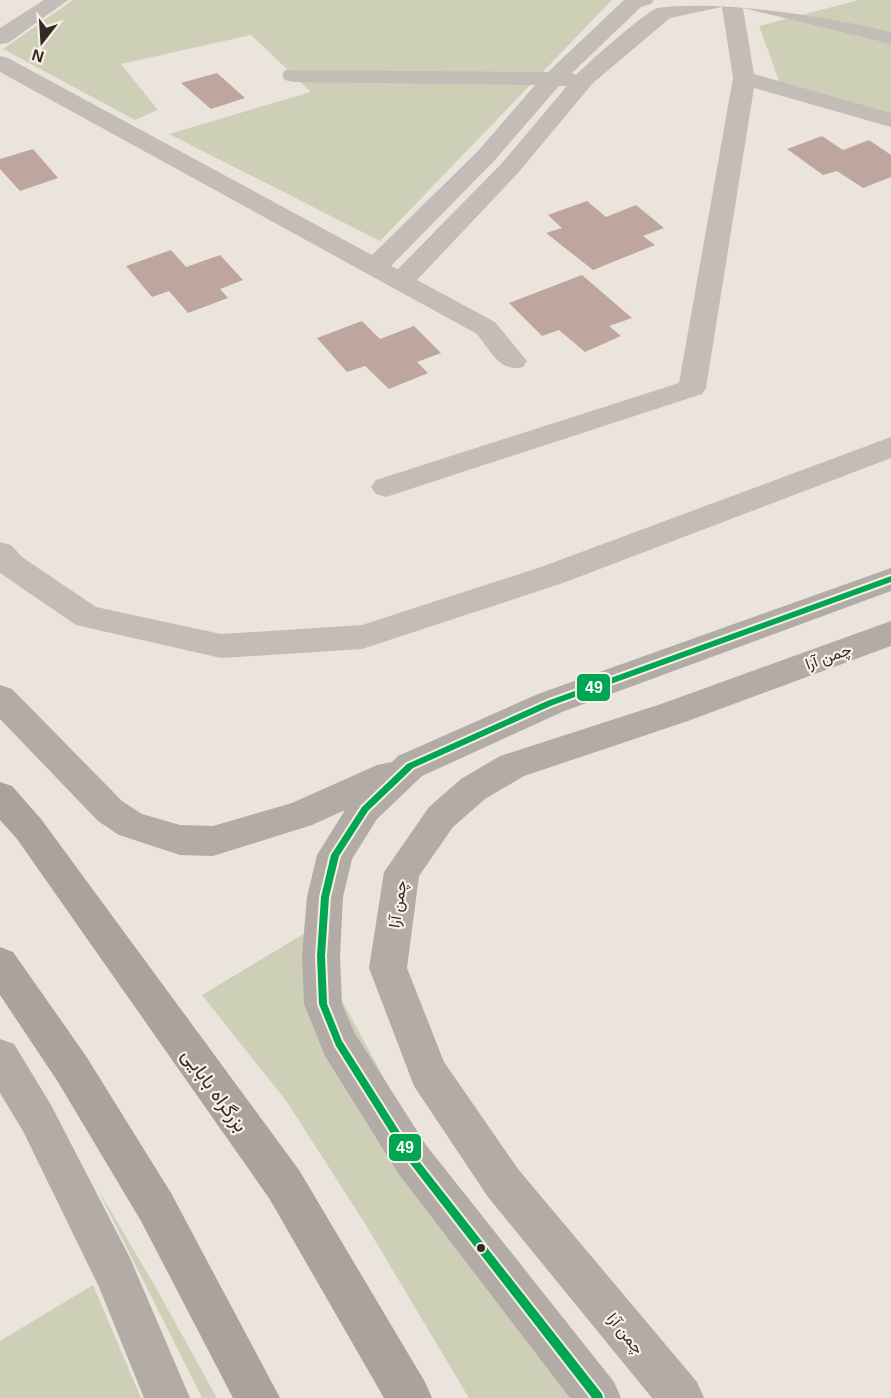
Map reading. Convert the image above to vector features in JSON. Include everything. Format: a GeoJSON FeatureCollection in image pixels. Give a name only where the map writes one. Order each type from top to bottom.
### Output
{"type":"FeatureCollection","features":[{"type":"Feature","properties":{"kind":"highway","name":"بزرگراه بابایی"},"geometry":{"type":"LineString","coordinates":[[0,796],[29,829],[284,1184],[409,1398]]}},
{"type":"Feature","properties":{"kind":"highway"},"geometry":{"type":"LineString","coordinates":[[0,964],[72,1069],[156,1207],[257,1398]]}},
{"type":"Feature","properties":{"kind":"main road"},"geometry":{"type":"LineString","coordinates":[[0,698],[110,811],[132,825],[180,840],[213,841],[300,815],[550,703],[891,579]]}},
{"type":"Feature","properties":{"kind":"main road","name":"چمن آرا"},"geometry":{"type":"LineString","coordinates":[[681,1398],[503,1183],[428,1073],[388,968],[402,872],[441,817],[473,789],[512,766],[673,714],[891,633]]}},
{"type":"Feature","properties":{"kind":"main road"},"geometry":{"type":"LineString","coordinates":[[410,766],[365,809],[335,855],[325,897],[321,956],[323,1004],[339,1042],[412,1159],[598,1398]]}},
{"type":"Feature","properties":{"kind":"main road"},"geometry":{"type":"LineString","coordinates":[[0,1057],[37,1118],[115,1272],[166,1398]]}},
{"type":"Feature","properties":{"kind":"street"},"geometry":{"type":"LineString","coordinates":[[0,38],[58,0]]}},
{"type":"Feature","properties":{"kind":"street"},"geometry":{"type":"LineString","coordinates":[[375,267],[486,156],[552,80],[634,2],[644,0]]}},
{"type":"Feature","properties":{"kind":"street"},"geometry":{"type":"LineString","coordinates":[[399,283],[510,168],[585,78],[663,13],[724,0]]}},
{"type":"Feature","properties":{"kind":"street"},"geometry":{"type":"LineString","coordinates":[[386,487],[692,388],[744,78],[731,0]]}},
{"type":"Feature","properties":{"kind":"street"},"geometry":{"type":"LineString","coordinates":[[736,0],[891,38]]}},
{"type":"Feature","properties":{"kind":"street"},"geometry":{"type":"LineString","coordinates":[[0,63],[375,267],[399,283],[486,328],[513,361]]}},
{"type":"Feature","properties":{"kind":"street"},"geometry":{"type":"LineString","coordinates":[[293,75],[552,80],[585,78]]}},
{"type":"Feature","properties":{"kind":"street"},"geometry":{"type":"LineString","coordinates":[[744,78],[891,120]]}},
{"type":"Feature","properties":{"kind":"street"},"geometry":{"type":"LineString","coordinates":[[486,156],[510,168]]}},
{"type":"Feature","properties":{"kind":"street"},"geometry":{"type":"LineString","coordinates":[[0,553],[11,566],[87,617],[221,646],[362,637],[552,575],[891,447]]}},
{"type":"Feature","properties":{"kind":"green space"},"geometry":{"type":"Polygon","coordinates":[[[73,0],[612,0],[380,241],[169,134],[311,92],[251,35],[121,64],[158,110],[135,120],[3,49],[73,0]]]}},
{"type":"Feature","properties":{"kind":"green space"},"geometry":{"type":"Polygon","coordinates":[[[859,0],[891,0],[891,127],[782,89],[759,26],[859,0]]]}},
{"type":"Feature","properties":{"kind":"green space"},"geometry":{"type":"Polygon","coordinates":[[[325,921],[334,986],[398,1104],[432,1155],[620,1398],[469,1398],[364,1222],[287,1102],[202,995],[325,921]]]}},
{"type":"Feature","properties":{"kind":"green space"},"geometry":{"type":"Polygon","coordinates":[[[96,1186],[156,1288],[217,1398],[202,1398],[96,1186]]]}},
{"type":"Feature","properties":{"kind":"green space"},"geometry":{"type":"Polygon","coordinates":[[[93,1285],[141,1398],[0,1398],[0,1341],[93,1285]]]}},
{"type":"Feature","properties":{"kind":"building"},"geometry":{"type":"Polygon","coordinates":[[[217,73],[245,98],[211,109],[181,83],[217,73]]]}},
{"type":"Feature","properties":{"kind":"building"},"geometry":{"type":"Polygon","coordinates":[[[822,136],[843,150],[869,140],[891,155],[891,177],[863,188],[837,171],[823,175],[787,149],[822,136]]]}},
{"type":"Feature","properties":{"kind":"building"},"geometry":{"type":"Polygon","coordinates":[[[33,149],[58,178],[20,191],[0,169],[0,159],[33,149]]]}},
{"type":"Feature","properties":{"kind":"building"},"geometry":{"type":"Polygon","coordinates":[[[587,201],[606,217],[636,205],[664,228],[643,236],[655,245],[593,270],[546,233],[562,228],[548,215],[587,201]]]}},
{"type":"Feature","properties":{"kind":"building"},"geometry":{"type":"Polygon","coordinates":[[[171,250],[186,267],[220,255],[243,280],[220,289],[228,298],[188,313],[169,291],[152,297],[126,266],[171,250]]]}},
{"type":"Feature","properties":{"kind":"building"},"geometry":{"type":"Polygon","coordinates":[[[582,275],[632,318],[609,326],[621,336],[585,352],[559,330],[542,336],[509,303],[582,275]]]}},
{"type":"Feature","properties":{"kind":"building"},"geometry":{"type":"Polygon","coordinates":[[[362,321],[380,339],[414,326],[441,353],[417,362],[428,373],[389,389],[365,366],[347,372],[317,338],[362,321]]]}},
{"type":"Feature","properties":{"kind":"transit line","name":"49"},"geometry":{"type":"LineString","coordinates":[[598,1398],[412,1159],[339,1043],[323,1004],[321,956],[325,897],[335,855],[365,809],[410,766],[550,703],[891,579]]}}]}
